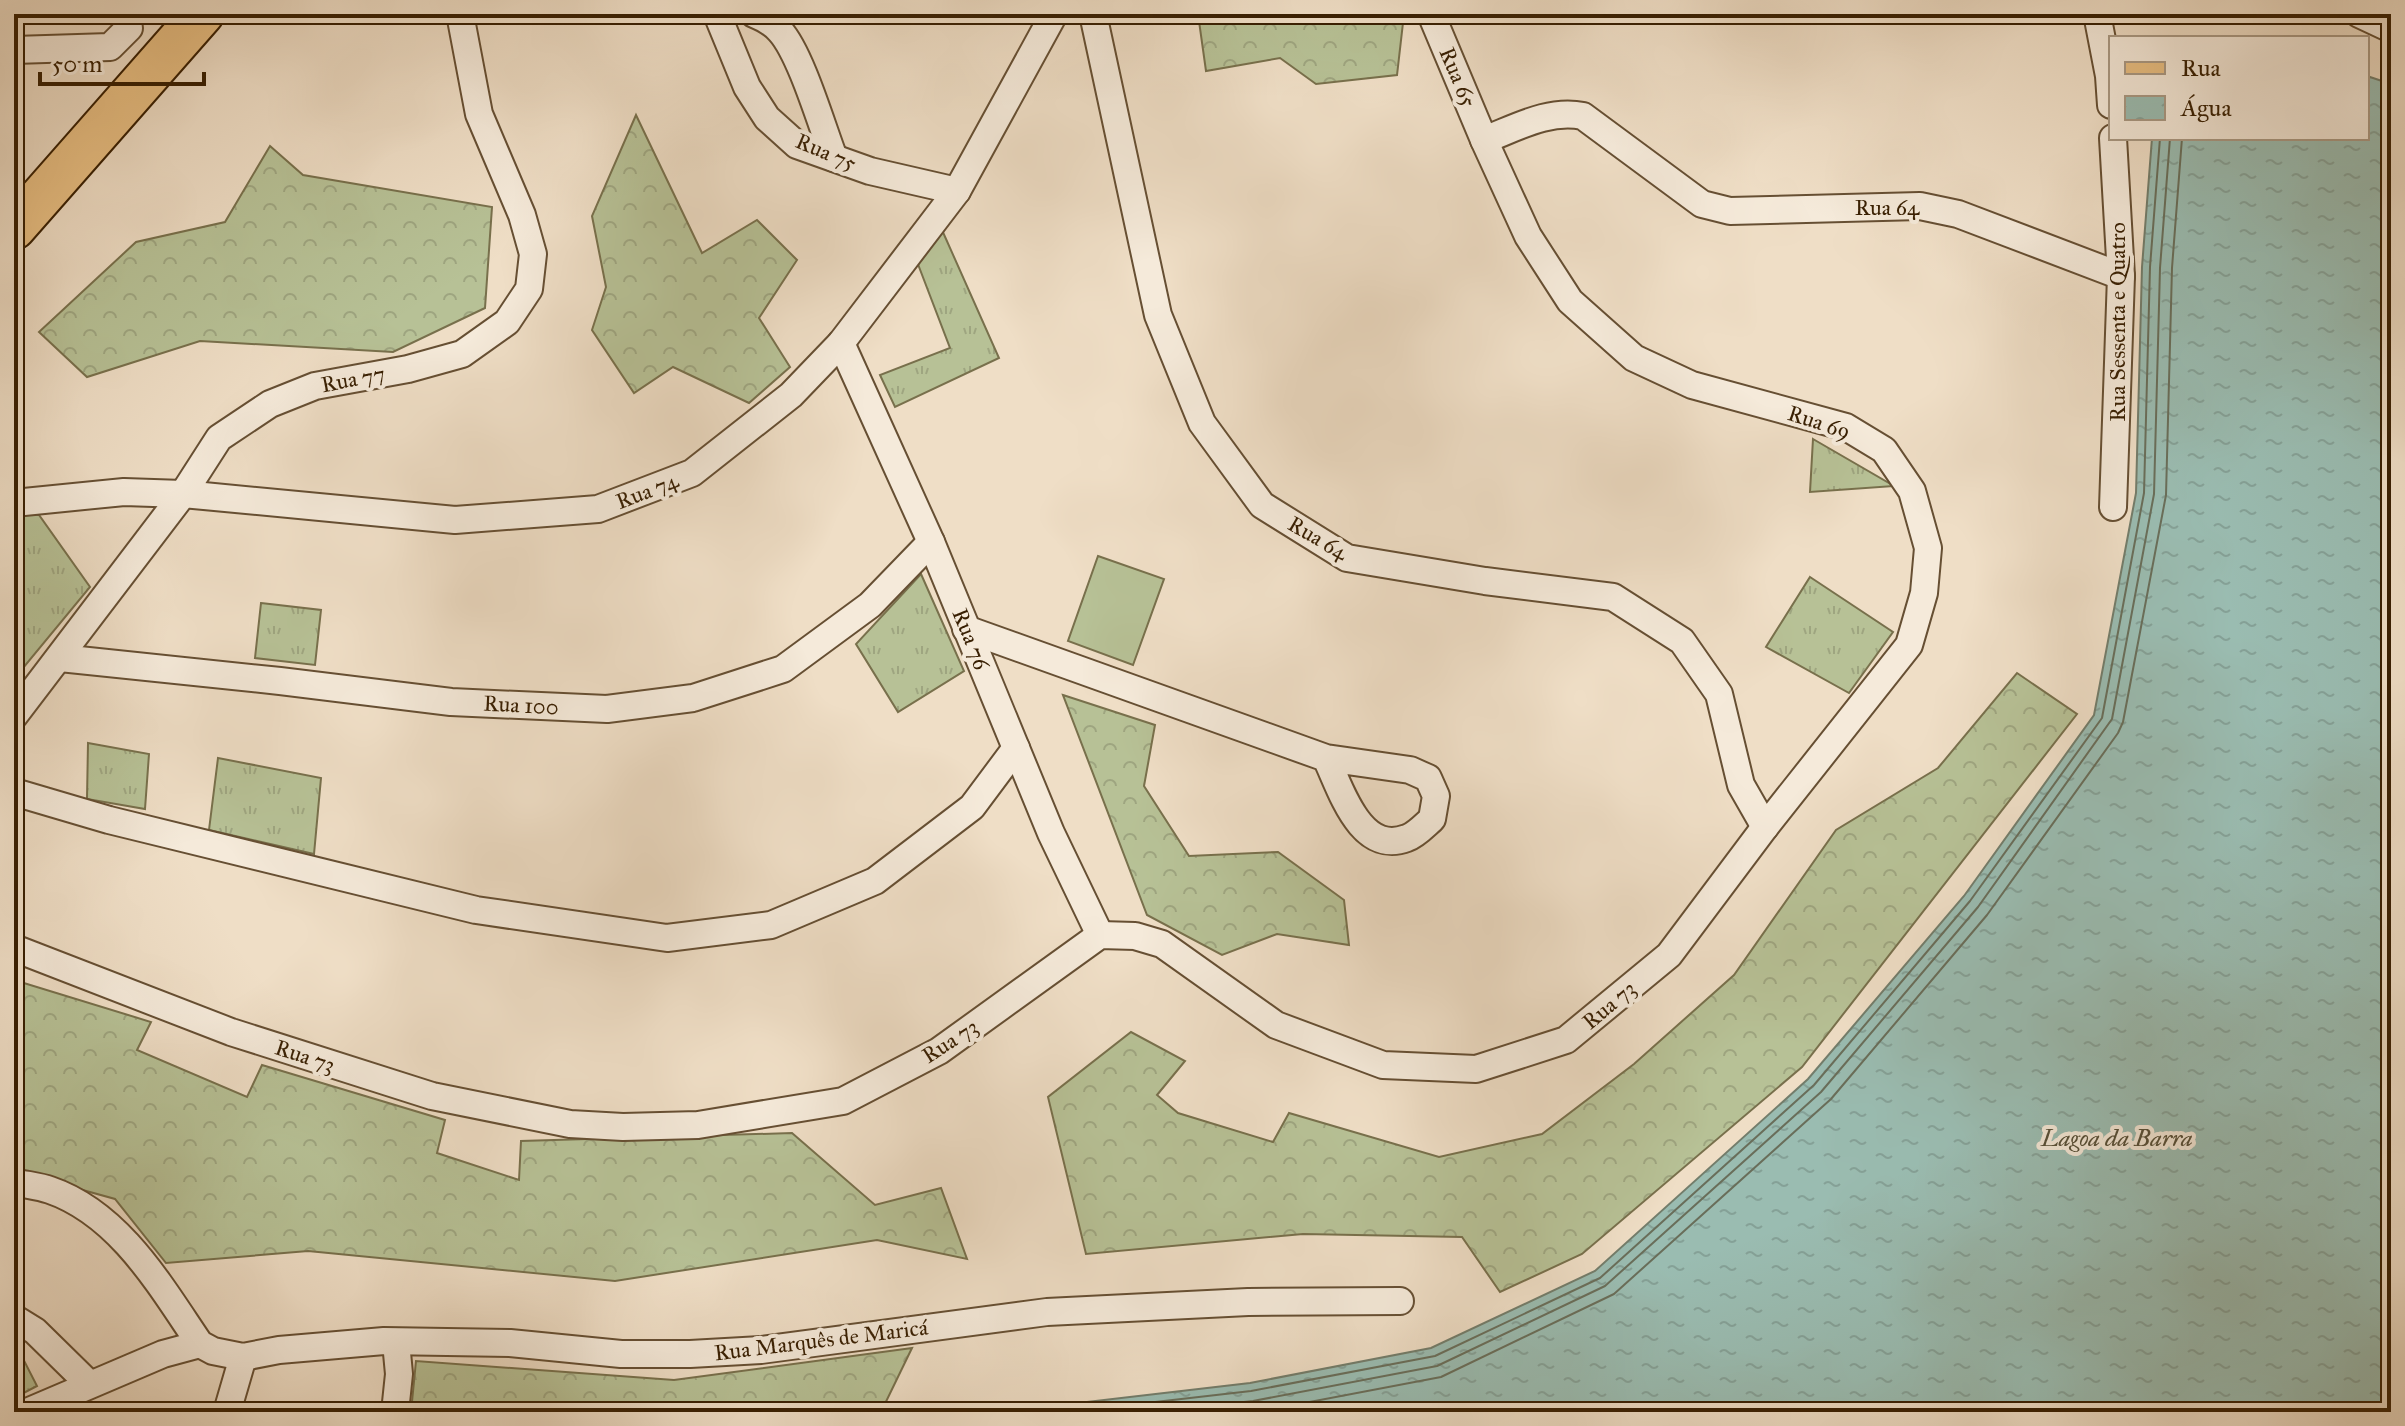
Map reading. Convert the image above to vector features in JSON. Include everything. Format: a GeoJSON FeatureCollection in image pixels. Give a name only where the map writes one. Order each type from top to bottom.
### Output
{"type":"FeatureCollection","features":[{"type":"Feature","properties":{"kind":"main road"},"geometry":{"type":"LineString","coordinates":[[14,228],[202,14]]}},
{"type":"Feature","properties":{"kind":"street","name":"Rua 77"},"geometry":{"type":"LineString","coordinates":[[14,716],[183,494],[219,438],[270,404],[315,386],[408,369],[462,354],[507,322],[529,289],[533,254],[522,215],[479,114],[460,14]]}},
{"type":"Feature","properties":{"kind":"street","name":"Rua 75"},"geometry":{"type":"LineString","coordinates":[[717,14],[747,87],[767,118],[797,145],[870,171],[957,191]]}},
{"type":"Feature","properties":{"kind":"street"},"geometry":{"type":"LineString","coordinates":[[754,14],[768,20],[782,33],[795,55],[834,158]]}},
{"type":"Feature","properties":{"kind":"street","name":"Rua 74"},"geometry":{"type":"LineString","coordinates":[[14,503],[124,492],[183,494],[455,520],[598,509],[692,473],[791,395],[841,343],[957,191],[1054,14]]}},
{"type":"Feature","properties":{"kind":"street","name":"Rua 64"},"geometry":{"type":"LineString","coordinates":[[1093,14],[1158,315],[1202,423],[1262,505],[1347,558],[1485,581],[1613,597],[1682,641],[1719,694],[1741,785],[1765,827]]}},
{"type":"Feature","properties":{"kind":"street","name":"Rua 65"},"geometry":{"type":"LineString","coordinates":[[1431,14],[1484,140]]}},
{"type":"Feature","properties":{"kind":"street"},"geometry":{"type":"LineString","coordinates":[[2097,14],[2109,76]]}},
{"type":"Feature","properties":{"kind":"street"},"geometry":{"type":"LineString","coordinates":[[2359,14],[2391,29]]}},
{"type":"Feature","properties":{"kind":"street"},"geometry":{"type":"LineString","coordinates":[[14,50],[110,47],[123,21],[166,54]]}},
{"type":"Feature","properties":{"kind":"street","name":"Rua 64"},"geometry":{"type":"LineString","coordinates":[[1484,140],[1547,116],[1566,113],[1583,116],[1702,204],[1730,211],[1920,206],[1958,214],[2121,276]]}},
{"type":"Feature","properties":{"kind":"street","name":"Rua 69"},"geometry":{"type":"LineString","coordinates":[[1484,140],[1528,236],[1570,301],[1634,358],[1692,385],[1846,427],[1884,450],[1912,491],[1928,548],[1924,593],[1909,645],[1765,827]]}},
{"type":"Feature","properties":{"kind":"street","name":"Rua Sessenta e Quatro"},"geometry":{"type":"LineString","coordinates":[[2113,140],[2121,276],[2113,507]]}},
{"type":"Feature","properties":{"kind":"street","name":"Rua 76"},"geometry":{"type":"LineString","coordinates":[[841,343],[931,542],[1051,833],[1100,935]]}},
{"type":"Feature","properties":{"kind":"street","name":"Rua 100"},"geometry":{"type":"LineString","coordinates":[[60,658],[451,702],[607,709],[693,698],[783,669],[870,605],[931,542]]}},
{"type":"Feature","properties":{"kind":"street"},"geometry":{"type":"LineString","coordinates":[[966,629],[1326,758]]}},
{"type":"Feature","properties":{"kind":"street"},"geometry":{"type":"LineString","coordinates":[[14,792],[109,820],[476,910],[667,938],[771,925],[875,881],[972,807],[1016,748]]}},
{"type":"Feature","properties":{"kind":"street","name":"Rua 73"},"geometry":{"type":"LineString","coordinates":[[14,948],[231,1032],[432,1096],[570,1124],[623,1127],[698,1125],[843,1101],[939,1051],[1100,935],[1135,936],[1162,944],[1276,1025],[1383,1065],[1476,1069],[1566,1040],[1669,955],[1765,827]]}},
{"type":"Feature","properties":{"kind":"street"},"geometry":{"type":"LineString","coordinates":[[14,1182],[51,1190],[86,1208],[146,1266],[200,1344],[163,1354],[27,1412]]}},
{"type":"Feature","properties":{"kind":"street","name":"Rua Marquês de Maricá"},"geometry":{"type":"LineString","coordinates":[[200,1344],[213,1351],[243,1357],[279,1350],[396,1342],[510,1343],[621,1354],[690,1354],[761,1350],[1047,1312],[1248,1302],[1400,1301]]}},
{"type":"Feature","properties":{"kind":"street"},"geometry":{"type":"LineString","coordinates":[[14,1318],[35,1331],[89,1384]]}},
{"type":"Feature","properties":{"kind":"street"},"geometry":{"type":"LineString","coordinates":[[395,1412],[399,1374],[396,1342]]}},
{"type":"Feature","properties":{"kind":"street"},"geometry":{"type":"LineString","coordinates":[[227,1412],[243,1357]]}},
{"type":"Feature","properties":{"kind":"green space"},"geometry":{"type":"Polygon","coordinates":[[[1198,14],[1404,14],[1397,75],[1316,84],[1280,58],[1206,71],[1198,14]]]}},
{"type":"Feature","properties":{"kind":"green space"},"geometry":{"type":"Polygon","coordinates":[[[1770,14],[1876,14],[1873,24],[1804,23],[1770,14]]]}},
{"type":"Feature","properties":{"kind":"green space"},"geometry":{"type":"Polygon","coordinates":[[[636,115],[702,253],[757,220],[797,260],[759,318],[790,367],[749,403],[673,367],[634,393],[592,330],[606,287],[592,216],[636,115]]]}},
{"type":"Feature","properties":{"kind":"green space"},"geometry":{"type":"Polygon","coordinates":[[[270,146],[303,175],[492,207],[485,308],[393,352],[200,341],[87,377],[39,332],[136,242],[225,222],[270,146]]]}},
{"type":"Feature","properties":{"kind":"green space"},"geometry":{"type":"Polygon","coordinates":[[[942,230],[999,358],[895,407],[880,375],[950,348],[916,259],[942,230]]]}},
{"type":"Feature","properties":{"kind":"green space"},"geometry":{"type":"Polygon","coordinates":[[[1813,439],[1894,486],[1810,492],[1813,439]]]}},
{"type":"Feature","properties":{"kind":"green space"},"geometry":{"type":"Polygon","coordinates":[[[14,511],[39,515],[90,587],[14,679],[14,511]]]}},
{"type":"Feature","properties":{"kind":"green space"},"geometry":{"type":"Polygon","coordinates":[[[1098,556],[1164,579],[1133,665],[1068,641],[1098,556]]]}},
{"type":"Feature","properties":{"kind":"green space"},"geometry":{"type":"Polygon","coordinates":[[[921,574],[964,671],[898,712],[856,644],[921,574]]]}},
{"type":"Feature","properties":{"kind":"green space"},"geometry":{"type":"Polygon","coordinates":[[[1810,577],[1893,632],[1849,693],[1766,647],[1810,577]]]}},
{"type":"Feature","properties":{"kind":"green space"},"geometry":{"type":"Polygon","coordinates":[[[261,603],[321,610],[315,665],[255,658],[261,603]]]}},
{"type":"Feature","properties":{"kind":"green space"},"geometry":{"type":"Polygon","coordinates":[[[2017,673],[2077,714],[1802,1067],[1582,1254],[1500,1292],[1462,1237],[1303,1234],[1086,1254],[1048,1097],[1131,1032],[1185,1061],[1157,1095],[1178,1113],[1273,1142],[1289,1113],[1439,1157],[1542,1134],[1634,1064],[1734,975],[1836,830],[1938,768],[2017,673]]]}},
{"type":"Feature","properties":{"kind":"green space"},"geometry":{"type":"Polygon","coordinates":[[[1063,695],[1155,725],[1144,786],[1189,856],[1278,852],[1344,900],[1349,945],[1277,934],[1222,955],[1147,915],[1063,695]]]}},
{"type":"Feature","properties":{"kind":"green space"},"geometry":{"type":"Polygon","coordinates":[[[88,743],[149,754],[145,809],[87,799],[88,743]]]}},
{"type":"Feature","properties":{"kind":"green space"},"geometry":{"type":"Polygon","coordinates":[[[218,758],[321,778],[314,854],[209,830],[218,758]]]}},
{"type":"Feature","properties":{"kind":"green space"},"geometry":{"type":"Polygon","coordinates":[[[14,980],[151,1022],[137,1050],[247,1097],[262,1065],[445,1120],[437,1153],[519,1180],[521,1141],[792,1133],[875,1205],[941,1188],[967,1259],[877,1240],[615,1281],[308,1251],[166,1263],[115,1199],[14,1171],[14,980]]]}},
{"type":"Feature","properties":{"kind":"green space"},"geometry":{"type":"Polygon","coordinates":[[[14,1341],[37,1386],[14,1398],[14,1341]]]}},
{"type":"Feature","properties":{"kind":"green space"},"geometry":{"type":"Polygon","coordinates":[[[912,1348],[881,1412],[411,1412],[416,1361],[674,1380],[912,1348]]]}},
{"type":"Feature","properties":{"kind":"water","name":"Lagoa da Barra"},"geometry":{"type":"Polygon","coordinates":[[[2369,77],[2391,84],[2391,1412],[1000,1412],[1250,1383],[1431,1348],[1595,1271],[1808,1079],[1964,896],[2094,715],[2136,493],[2142,267],[2152,140],[2369,140],[2369,77]]]}}]}
